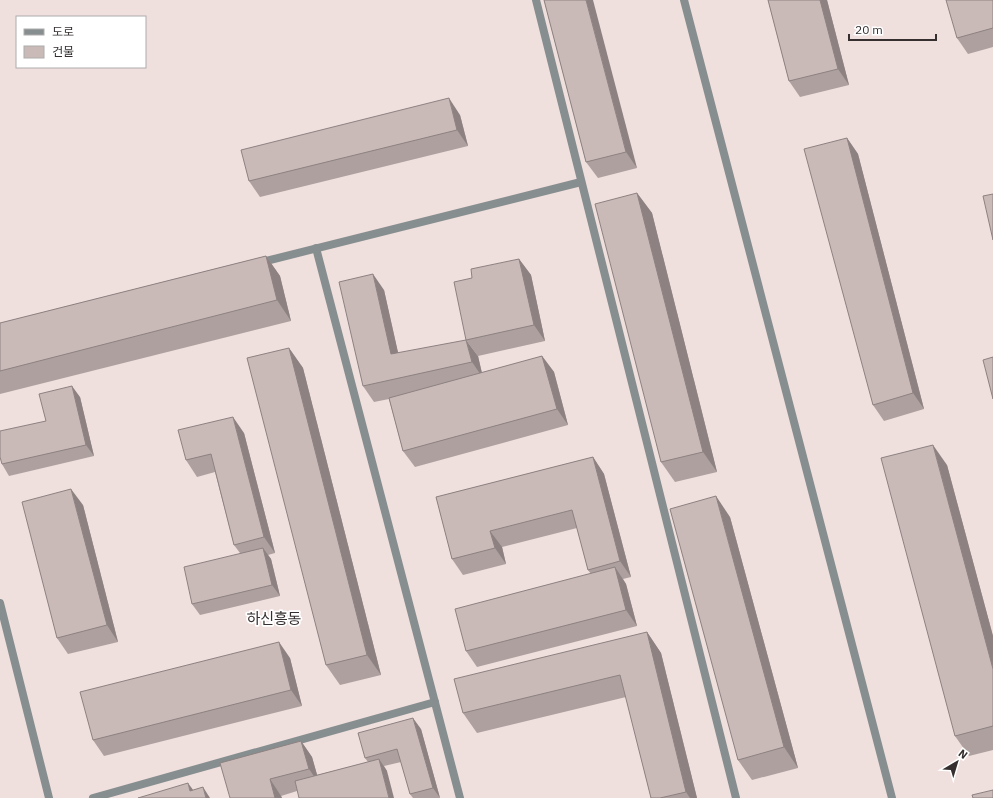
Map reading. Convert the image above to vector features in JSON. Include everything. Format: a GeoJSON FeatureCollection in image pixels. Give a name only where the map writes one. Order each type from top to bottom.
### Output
{"type":"FeatureCollection","features":[{"type":"Feature","properties":{"kind":"street"},"geometry":{"type":"LineString","coordinates":[[536,0],[736,798]]}},
{"type":"Feature","properties":{"kind":"street"},"geometry":{"type":"LineString","coordinates":[[684,0],[892,798]]}},
{"type":"Feature","properties":{"kind":"street"},"geometry":{"type":"LineString","coordinates":[[247,266],[581,182]]}},
{"type":"Feature","properties":{"kind":"street"},"geometry":{"type":"LineString","coordinates":[[316,248],[460,798]]}},
{"type":"Feature","properties":{"kind":"street"},"geometry":{"type":"LineString","coordinates":[[0,603],[49,798]]}},
{"type":"Feature","properties":{"kind":"street"},"geometry":{"type":"LineString","coordinates":[[92,798],[435,702]]}},
{"type":"Feature","properties":{"kind":"building"},"geometry":{"type":"Polygon","coordinates":[[[544,0],[586,0],[626,152],[586,162],[544,0]]]}},
{"type":"Feature","properties":{"kind":"building"},"geometry":{"type":"Polygon","coordinates":[[[768,0],[820,0],[838,69],[789,81],[768,0]]]}},
{"type":"Feature","properties":{"kind":"building"},"geometry":{"type":"Polygon","coordinates":[[[946,0],[993,0],[993,28],[957,38],[946,0]]]}},
{"type":"Feature","properties":{"kind":"building"},"geometry":{"type":"Polygon","coordinates":[[[449,98],[457,130],[249,181],[241,150],[449,98]]]}},
{"type":"Feature","properties":{"kind":"building"},"geometry":{"type":"Polygon","coordinates":[[[847,138],[913,393],[873,405],[804,149],[847,138]]]}},
{"type":"Feature","properties":{"kind":"building"},"geometry":{"type":"Polygon","coordinates":[[[637,193],[703,452],[661,462],[595,204],[637,193]]]}},
{"type":"Feature","properties":{"kind":"building"},"geometry":{"type":"Polygon","coordinates":[[[993,194],[993,240],[983,196],[993,194]]]}},
{"type":"Feature","properties":{"kind":"building"},"geometry":{"type":"Polygon","coordinates":[[[266,256],[277,300],[0,371],[0,323],[266,256]]]}},
{"type":"Feature","properties":{"kind":"building"},"geometry":{"type":"Polygon","coordinates":[[[519,259],[534,325],[466,340],[454,282],[472,278],[471,269],[519,259]]]}},
{"type":"Feature","properties":{"kind":"building"},"geometry":{"type":"Polygon","coordinates":[[[373,274],[391,354],[466,340],[472,362],[363,386],[339,282],[373,274]]]}},
{"type":"Feature","properties":{"kind":"building"},"geometry":{"type":"Polygon","coordinates":[[[289,348],[367,655],[326,665],[247,358],[289,348]]]}},
{"type":"Feature","properties":{"kind":"building"},"geometry":{"type":"Polygon","coordinates":[[[542,356],[557,409],[403,451],[389,398],[542,356]]]}},
{"type":"Feature","properties":{"kind":"building"},"geometry":{"type":"Polygon","coordinates":[[[993,357],[993,399],[983,360],[993,357]]]}},
{"type":"Feature","properties":{"kind":"building"},"geometry":{"type":"Polygon","coordinates":[[[72,386],[86,445],[2,464],[0,457],[0,431],[46,421],[39,394],[72,386]]]}},
{"type":"Feature","properties":{"kind":"building"},"geometry":{"type":"Polygon","coordinates":[[[233,417],[264,537],[234,545],[211,454],[186,460],[178,430],[233,417]]]}},
{"type":"Feature","properties":{"kind":"building"},"geometry":{"type":"Polygon","coordinates":[[[933,445],[993,669],[993,726],[955,736],[881,458],[933,445]]]}},
{"type":"Feature","properties":{"kind":"building"},"geometry":{"type":"Polygon","coordinates":[[[593,457],[620,561],[588,570],[572,510],[490,531],[495,548],[452,559],[436,497],[593,457]]]}},
{"type":"Feature","properties":{"kind":"building"},"geometry":{"type":"Polygon","coordinates":[[[71,489],[107,625],[57,638],[22,502],[71,489]]]}},
{"type":"Feature","properties":{"kind":"building"},"geometry":{"type":"Polygon","coordinates":[[[716,496],[784,747],[738,760],[670,509],[716,496]]]}},
{"type":"Feature","properties":{"kind":"building"},"geometry":{"type":"Polygon","coordinates":[[[263,548],[272,585],[192,604],[184,567],[263,548]]]}},
{"type":"Feature","properties":{"kind":"building"},"geometry":{"type":"Polygon","coordinates":[[[615,567],[626,610],[466,651],[455,609],[615,567]]]}},
{"type":"Feature","properties":{"kind":"building"},"geometry":{"type":"Polygon","coordinates":[[[647,632],[686,792],[660,798],[651,798],[620,675],[463,713],[454,679],[647,632]]]}},
{"type":"Feature","properties":{"kind":"building"},"geometry":{"type":"Polygon","coordinates":[[[279,642],[291,690],[93,740],[80,692],[279,642]]]}},
{"type":"Feature","properties":{"kind":"building"},"geometry":{"type":"Polygon","coordinates":[[[413,718],[433,788],[410,794],[397,749],[365,758],[358,733],[413,718]]]}},
{"type":"Feature","properties":{"kind":"building"},"geometry":{"type":"Polygon","coordinates":[[[301,741],[309,769],[270,779],[275,798],[230,798],[220,763],[301,741]]]}},
{"type":"Feature","properties":{"kind":"building"},"geometry":{"type":"Polygon","coordinates":[[[379,759],[389,798],[299,798],[295,781],[379,759]]]}},
{"type":"Feature","properties":{"kind":"building"},"geometry":{"type":"Polygon","coordinates":[[[188,783],[190,791],[203,787],[206,798],[138,798],[188,783]]]}},
{"type":"Feature","properties":{"kind":"building"},"geometry":{"type":"Polygon","coordinates":[[[993,790],[993,798],[973,798],[972,795],[993,790]]]}},
{"type":"Feature","properties":{"kind":"district","name":"하신흥동"},"geometry":{"type":"Point","coordinates":[274,619]}}]}
